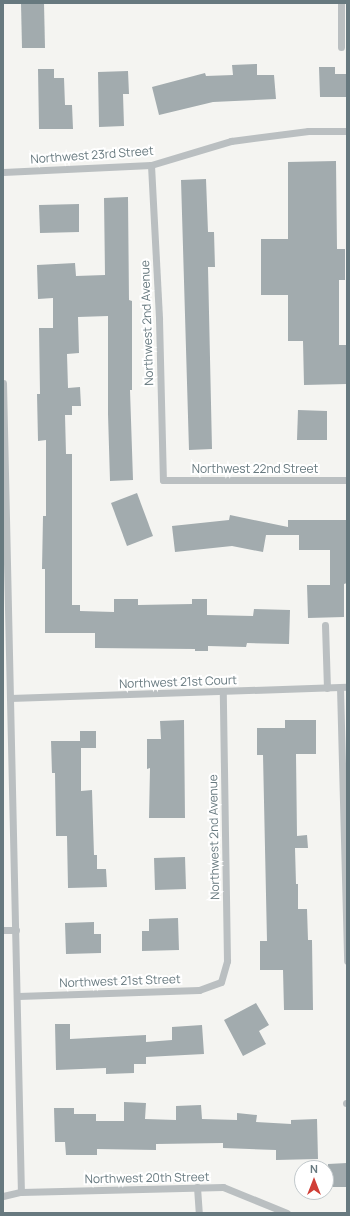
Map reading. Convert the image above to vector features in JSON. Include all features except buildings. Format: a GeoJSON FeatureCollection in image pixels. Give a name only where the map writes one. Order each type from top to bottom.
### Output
{"type":"FeatureCollection","features":[{"type":"Feature","properties":{"kind":"street"},"geometry":{"type":"LineString","coordinates":[[341,3],[342,47]]}},
{"type":"Feature","properties":{"kind":"street","name":"Northwest 23rd Street"},"geometry":{"type":"LineString","coordinates":[[3,172],[151,165],[231,141],[308,131],[347,131]]}},
{"type":"Feature","properties":{"kind":"street","name":"Northwest 2nd Avenue"},"geometry":{"type":"LineString","coordinates":[[151,165],[159,319],[163,480]]}},
{"type":"Feature","properties":{"kind":"street"},"geometry":{"type":"LineString","coordinates":[[3,383],[5,516],[18,996],[21,1192]]}},
{"type":"Feature","properties":{"kind":"street","name":"Northwest 22nd Street"},"geometry":{"type":"LineString","coordinates":[[163,480],[347,480]]}},
{"type":"Feature","properties":{"kind":"street"},"geometry":{"type":"LineString","coordinates":[[325,625],[327,688]]}},
{"type":"Feature","properties":{"kind":"street"},"geometry":{"type":"LineString","coordinates":[[344,687],[347,961]]}},
{"type":"Feature","properties":{"kind":"street","name":"Northwest 21st Court"},"geometry":{"type":"LineString","coordinates":[[10,698],[344,687]]}},
{"type":"Feature","properties":{"kind":"street","name":"Northwest 2nd Avenue"},"geometry":{"type":"LineString","coordinates":[[221,982],[227,961],[223,692]]}},
{"type":"Feature","properties":{"kind":"street"},"geometry":{"type":"LineString","coordinates":[[3,733],[11,733]]}},
{"type":"Feature","properties":{"kind":"street"},"geometry":{"type":"LineString","coordinates":[[3,930],[16,930]]}},
{"type":"Feature","properties":{"kind":"street","name":"Northwest 21st Street"},"geometry":{"type":"LineString","coordinates":[[18,996],[199,990],[221,982]]}},
{"type":"Feature","properties":{"kind":"street"},"geometry":{"type":"LineString","coordinates":[[197,1187],[198,1213]]}},
{"type":"Feature","properties":{"kind":"street","name":"Northwest 20th Street"},"geometry":{"type":"LineString","coordinates":[[3,1196],[21,1192],[223,1187],[287,1213]]}}]}
